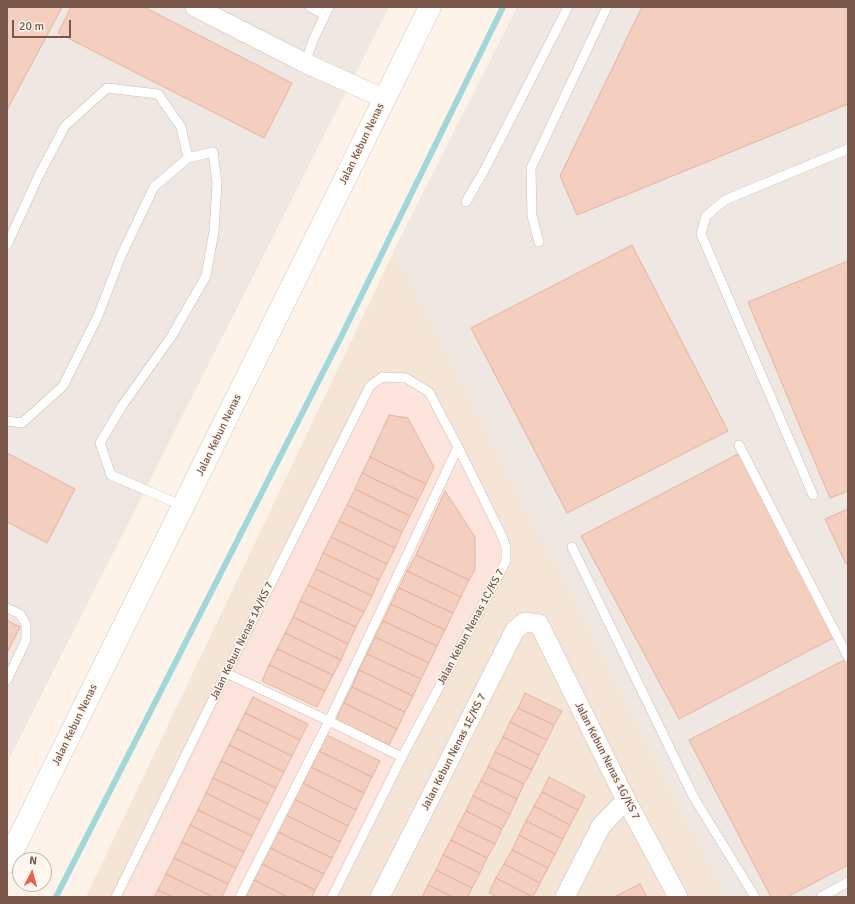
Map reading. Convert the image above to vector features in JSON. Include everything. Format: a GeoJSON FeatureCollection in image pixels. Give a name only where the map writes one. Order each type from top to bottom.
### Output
{"type":"FeatureCollection","features":[{"type":"Feature","properties":{"kind":"street"},"geometry":{"type":"LineString","coordinates":[[195,7],[305,63],[385,100]]}},
{"type":"Feature","properties":{"kind":"street","name":"Jalan Kebun Nenas"},"geometry":{"type":"LineString","coordinates":[[8,857],[430,7]]}},
{"type":"Feature","properties":{"kind":"street","name":"Jalan Kebun Nenas 1E/KS 7"},"geometry":{"type":"LineString","coordinates":[[380,897],[515,630],[525,622],[539,624]]}},
{"type":"Feature","properties":{"kind":"street","name":"Jalan Kebun Nenas 1G/KS 7"},"geometry":{"type":"LineString","coordinates":[[539,624],[626,800],[678,897]]}},
{"type":"Feature","properties":{"kind":"street"},"geometry":{"type":"LineString","coordinates":[[565,897],[602,826],[626,800]]}},
{"type":"Feature","properties":{"kind":"lane"},"geometry":{"type":"LineString","coordinates":[[305,63],[314,38],[327,11],[310,7]]}},
{"type":"Feature","properties":{"kind":"lane"},"geometry":{"type":"LineString","coordinates":[[466,202],[568,7]]}},
{"type":"Feature","properties":{"kind":"lane"},"geometry":{"type":"LineString","coordinates":[[539,242],[532,216],[531,168],[606,7]]}},
{"type":"Feature","properties":{"kind":"lane"},"geometry":{"type":"LineString","coordinates":[[7,245],[39,175],[65,126],[107,88],[158,94],[181,127],[188,158]]}},
{"type":"Feature","properties":{"kind":"lane"},"geometry":{"type":"LineString","coordinates":[[813,495],[701,234],[706,216],[725,200],[848,149]]}},
{"type":"Feature","properties":{"kind":"lane"},"geometry":{"type":"LineString","coordinates":[[7,421],[22,423],[63,386],[98,316],[121,256],[154,187],[188,158],[213,152],[218,183],[214,231],[206,276],[171,337],[122,406],[100,443],[111,474],[183,506]]}},
{"type":"Feature","properties":{"kind":"lane","name":"Jalan Kebun Nenas 1C/KS 7"},"geometry":{"type":"LineString","coordinates":[[332,897],[402,756],[506,561],[506,547],[502,536],[429,392],[406,378],[382,377],[370,386]]}},
{"type":"Feature","properties":{"kind":"lane","name":"Jalan Kebun Nenas 1A/KS 7"},"geometry":{"type":"LineString","coordinates":[[116,897],[226,673],[370,386]]}},
{"type":"Feature","properties":{"kind":"lane"},"geometry":{"type":"LineString","coordinates":[[739,445],[848,657]]}},
{"type":"Feature","properties":{"kind":"lane"},"geometry":{"type":"LineString","coordinates":[[240,897],[329,721],[458,447]]}},
{"type":"Feature","properties":{"kind":"lane"},"geometry":{"type":"LineString","coordinates":[[572,548],[693,796],[755,897]]}},
{"type":"Feature","properties":{"kind":"lane"},"geometry":{"type":"LineString","coordinates":[[7,608],[20,614],[26,624],[26,640],[7,680]]}},
{"type":"Feature","properties":{"kind":"lane"},"geometry":{"type":"LineString","coordinates":[[226,673],[402,756]]}},
{"type":"Feature","properties":{"kind":"lane"},"geometry":{"type":"LineString","coordinates":[[820,897],[848,882]]}},
{"type":"Feature","properties":{"kind":"shaded area"},"geometry":{"type":"Polygon","coordinates":[[[7,7],[389,7],[7,763],[7,7]]]}},
{"type":"Feature","properties":{"kind":"shaded area"},"geometry":{"type":"Polygon","coordinates":[[[517,7],[848,7],[848,897],[727,897],[394,250],[517,7]]]}},
{"type":"Feature","properties":{"kind":"shaded area"},"geometry":{"type":"Polygon","coordinates":[[[396,247],[729,897],[86,897],[396,247]]]}},
{"type":"Feature","properties":{"kind":"shaded area"},"geometry":{"type":"Polygon","coordinates":[[[385,381],[404,383],[426,396],[500,542],[502,558],[329,897],[124,897],[374,389],[385,381]]]}},
{"type":"Feature","properties":{"kind":"building"},"geometry":{"type":"Polygon","coordinates":[[[7,7],[62,7],[7,110],[7,7]]]}},
{"type":"Feature","properties":{"kind":"building"},"geometry":{"type":"Polygon","coordinates":[[[71,7],[144,7],[292,83],[264,138],[58,33],[71,7]]]}},
{"type":"Feature","properties":{"kind":"building"},"geometry":{"type":"Polygon","coordinates":[[[642,7],[848,7],[848,104],[577,215],[560,176],[642,7]]]}},
{"type":"Feature","properties":{"kind":"building"},"geometry":{"type":"Polygon","coordinates":[[[632,245],[728,431],[567,513],[471,328],[632,245]]]}},
{"type":"Feature","properties":{"kind":"building"},"geometry":{"type":"Polygon","coordinates":[[[848,261],[848,491],[830,498],[748,302],[848,261]]]}},
{"type":"Feature","properties":{"kind":"building"},"geometry":{"type":"Polygon","coordinates":[[[389,415],[408,418],[434,467],[426,484],[370,457],[389,415]]]}},
{"type":"Feature","properties":{"kind":"building"},"geometry":{"type":"Polygon","coordinates":[[[7,453],[75,489],[47,543],[7,522],[7,453]]]}},
{"type":"Feature","properties":{"kind":"building"},"geometry":{"type":"Polygon","coordinates":[[[740,453],[837,636],[679,719],[581,536],[740,453]]]}},
{"type":"Feature","properties":{"kind":"building"},"geometry":{"type":"Polygon","coordinates":[[[370,457],[426,484],[418,500],[362,473],[370,457]]]}},
{"type":"Feature","properties":{"kind":"building"},"geometry":{"type":"Polygon","coordinates":[[[362,473],[418,500],[410,516],[355,489],[362,473]]]}},
{"type":"Feature","properties":{"kind":"building"},"geometry":{"type":"Polygon","coordinates":[[[355,489],[410,516],[402,532],[347,505],[355,489]]]}},
{"type":"Feature","properties":{"kind":"building"},"geometry":{"type":"Polygon","coordinates":[[[445,491],[475,537],[475,570],[469,580],[416,555],[445,491]]]}},
{"type":"Feature","properties":{"kind":"building"},"geometry":{"type":"Polygon","coordinates":[[[347,505],[402,532],[395,548],[339,521],[347,505]]]}},
{"type":"Feature","properties":{"kind":"building"},"geometry":{"type":"Polygon","coordinates":[[[848,509],[848,563],[846,564],[825,519],[848,509]]]}},
{"type":"Feature","properties":{"kind":"building"},"geometry":{"type":"Polygon","coordinates":[[[339,521],[395,548],[387,564],[331,537],[339,521]]]}},
{"type":"Feature","properties":{"kind":"building"},"geometry":{"type":"Polygon","coordinates":[[[331,537],[387,564],[379,580],[323,553],[331,537]]]}},
{"type":"Feature","properties":{"kind":"building"},"geometry":{"type":"Polygon","coordinates":[[[323,553],[379,580],[372,596],[316,569],[323,553]]]}},
{"type":"Feature","properties":{"kind":"building"},"geometry":{"type":"Polygon","coordinates":[[[416,555],[469,580],[461,597],[407,571],[416,555]]]}},
{"type":"Feature","properties":{"kind":"building"},"geometry":{"type":"Polygon","coordinates":[[[316,569],[372,596],[364,612],[308,585],[316,569]]]}},
{"type":"Feature","properties":{"kind":"building"},"geometry":{"type":"Polygon","coordinates":[[[407,571],[461,597],[453,613],[399,588],[407,571]]]}},
{"type":"Feature","properties":{"kind":"building"},"geometry":{"type":"Polygon","coordinates":[[[308,585],[364,612],[356,627],[300,601],[308,585]]]}},
{"type":"Feature","properties":{"kind":"building"},"geometry":{"type":"Polygon","coordinates":[[[399,588],[453,613],[445,630],[391,604],[399,588]]]}},
{"type":"Feature","properties":{"kind":"building"},"geometry":{"type":"Polygon","coordinates":[[[300,601],[356,627],[348,644],[293,617],[300,601]]]}},
{"type":"Feature","properties":{"kind":"building"},"geometry":{"type":"Polygon","coordinates":[[[391,604],[445,630],[437,646],[383,621],[391,604]]]}},
{"type":"Feature","properties":{"kind":"building"},"geometry":{"type":"Polygon","coordinates":[[[293,617],[348,644],[341,660],[285,633],[293,617]]]}},
{"type":"Feature","properties":{"kind":"building"},"geometry":{"type":"Polygon","coordinates":[[[7,620],[20,627],[7,653],[7,620]]]}},
{"type":"Feature","properties":{"kind":"building"},"geometry":{"type":"Polygon","coordinates":[[[383,621],[437,646],[429,663],[375,637],[383,621]]]}},
{"type":"Feature","properties":{"kind":"building"},"geometry":{"type":"Polygon","coordinates":[[[285,633],[341,660],[333,675],[277,649],[285,633]]]}},
{"type":"Feature","properties":{"kind":"building"},"geometry":{"type":"Polygon","coordinates":[[[375,637],[429,663],[421,679],[367,654],[375,637]]]}},
{"type":"Feature","properties":{"kind":"building"},"geometry":{"type":"Polygon","coordinates":[[[277,649],[333,675],[325,691],[269,665],[277,649]]]}},
{"type":"Feature","properties":{"kind":"building"},"geometry":{"type":"Polygon","coordinates":[[[367,654],[421,679],[413,696],[359,670],[367,654]]]}},
{"type":"Feature","properties":{"kind":"building"},"geometry":{"type":"Polygon","coordinates":[[[848,658],[848,865],[787,897],[771,897],[689,740],[848,658]]]}},
{"type":"Feature","properties":{"kind":"building"},"geometry":{"type":"Polygon","coordinates":[[[269,665],[325,691],[317,707],[262,681],[269,665]]]}},
{"type":"Feature","properties":{"kind":"building"},"geometry":{"type":"Polygon","coordinates":[[[359,670],[413,696],[405,712],[352,687],[359,670]]]}},
{"type":"Feature","properties":{"kind":"building"},"geometry":{"type":"Polygon","coordinates":[[[352,687],[405,712],[397,729],[344,703],[352,687]]]}},
{"type":"Feature","properties":{"kind":"building"},"geometry":{"type":"Polygon","coordinates":[[[525,693],[562,711],[554,725],[518,708],[525,693]]]}},
{"type":"Feature","properties":{"kind":"building"},"geometry":{"type":"Polygon","coordinates":[[[253,697],[308,724],[300,740],[245,713],[253,697]]]}},
{"type":"Feature","properties":{"kind":"building"},"geometry":{"type":"Polygon","coordinates":[[[344,703],[397,729],[389,745],[336,720],[344,703]]]}},
{"type":"Feature","properties":{"kind":"building"},"geometry":{"type":"Polygon","coordinates":[[[518,708],[554,725],[547,740],[510,722],[518,708]]]}},
{"type":"Feature","properties":{"kind":"building"},"geometry":{"type":"Polygon","coordinates":[[[245,713],[300,740],[292,756],[237,729],[245,713]]]}},
{"type":"Feature","properties":{"kind":"building"},"geometry":{"type":"Polygon","coordinates":[[[510,722],[547,740],[539,755],[503,737],[510,722]]]}},
{"type":"Feature","properties":{"kind":"building"},"geometry":{"type":"Polygon","coordinates":[[[237,729],[292,756],[284,772],[229,745],[237,729]]]}},
{"type":"Feature","properties":{"kind":"building"},"geometry":{"type":"Polygon","coordinates":[[[327,735],[380,761],[372,777],[319,751],[327,735]]]}},
{"type":"Feature","properties":{"kind":"building"},"geometry":{"type":"Polygon","coordinates":[[[503,737],[539,755],[532,770],[495,752],[503,737]]]}},
{"type":"Feature","properties":{"kind":"building"},"geometry":{"type":"Polygon","coordinates":[[[229,745],[284,772],[276,788],[221,761],[229,745]]]}},
{"type":"Feature","properties":{"kind":"building"},"geometry":{"type":"Polygon","coordinates":[[[319,751],[372,777],[364,793],[311,767],[319,751]]]}},
{"type":"Feature","properties":{"kind":"building"},"geometry":{"type":"Polygon","coordinates":[[[495,752],[532,770],[524,784],[488,767],[495,752]]]}},
{"type":"Feature","properties":{"kind":"building"},"geometry":{"type":"Polygon","coordinates":[[[221,761],[276,788],[268,804],[213,778],[221,761]]]}},
{"type":"Feature","properties":{"kind":"building"},"geometry":{"type":"Polygon","coordinates":[[[311,767],[364,793],[356,810],[303,783],[311,767]]]}},
{"type":"Feature","properties":{"kind":"building"},"geometry":{"type":"Polygon","coordinates":[[[488,767],[524,784],[517,799],[481,781],[488,767]]]}},
{"type":"Feature","properties":{"kind":"building"},"geometry":{"type":"Polygon","coordinates":[[[549,777],[585,796],[578,810],[542,792],[549,777]]]}},
{"type":"Feature","properties":{"kind":"building"},"geometry":{"type":"Polygon","coordinates":[[[213,778],[268,804],[260,820],[206,793],[213,778]]]}},
{"type":"Feature","properties":{"kind":"building"},"geometry":{"type":"Polygon","coordinates":[[[481,781],[517,799],[510,814],[473,796],[481,781]]]}},
{"type":"Feature","properties":{"kind":"building"},"geometry":{"type":"Polygon","coordinates":[[[303,783],[356,810],[348,826],[294,799],[303,783]]]}},
{"type":"Feature","properties":{"kind":"building"},"geometry":{"type":"Polygon","coordinates":[[[542,792],[578,810],[570,825],[534,806],[542,792]]]}},
{"type":"Feature","properties":{"kind":"building"},"geometry":{"type":"Polygon","coordinates":[[[206,793],[260,820],[252,836],[198,810],[206,793]]]}},
{"type":"Feature","properties":{"kind":"building"},"geometry":{"type":"Polygon","coordinates":[[[473,796],[510,814],[502,829],[466,811],[473,796]]]}},
{"type":"Feature","properties":{"kind":"building"},"geometry":{"type":"Polygon","coordinates":[[[294,799],[348,826],[340,842],[286,815],[294,799]]]}},
{"type":"Feature","properties":{"kind":"building"},"geometry":{"type":"Polygon","coordinates":[[[534,806],[570,825],[563,839],[526,821],[534,806]]]}},
{"type":"Feature","properties":{"kind":"building"},"geometry":{"type":"Polygon","coordinates":[[[198,810],[252,836],[244,852],[190,825],[198,810]]]}},
{"type":"Feature","properties":{"kind":"building"},"geometry":{"type":"Polygon","coordinates":[[[466,811],[502,829],[495,844],[458,826],[466,811]]]}},
{"type":"Feature","properties":{"kind":"building"},"geometry":{"type":"Polygon","coordinates":[[[286,815],[340,842],[332,858],[278,832],[286,815]]]}},
{"type":"Feature","properties":{"kind":"building"},"geometry":{"type":"Polygon","coordinates":[[[526,821],[563,839],[555,854],[519,835],[526,821]]]}},
{"type":"Feature","properties":{"kind":"building"},"geometry":{"type":"Polygon","coordinates":[[[190,825],[244,852],[236,868],[182,842],[190,825]]]}},
{"type":"Feature","properties":{"kind":"building"},"geometry":{"type":"Polygon","coordinates":[[[458,826],[495,844],[487,858],[451,840],[458,826]]]}},
{"type":"Feature","properties":{"kind":"building"},"geometry":{"type":"Polygon","coordinates":[[[278,832],[332,858],[324,874],[270,848],[278,832]]]}},
{"type":"Feature","properties":{"kind":"building"},"geometry":{"type":"Polygon","coordinates":[[[519,835],[555,854],[548,868],[512,850],[519,835]]]}},
{"type":"Feature","properties":{"kind":"building"},"geometry":{"type":"Polygon","coordinates":[[[451,840],[487,858],[480,873],[443,855],[451,840]]]}},
{"type":"Feature","properties":{"kind":"building"},"geometry":{"type":"Polygon","coordinates":[[[182,842],[236,868],[228,884],[174,858],[182,842]]]}},
{"type":"Feature","properties":{"kind":"building"},"geometry":{"type":"Polygon","coordinates":[[[270,848],[324,874],[315,890],[262,864],[270,848]]]}},
{"type":"Feature","properties":{"kind":"building"},"geometry":{"type":"Polygon","coordinates":[[[512,850],[548,868],[540,883],[504,864],[512,850]]]}},
{"type":"Feature","properties":{"kind":"building"},"geometry":{"type":"Polygon","coordinates":[[[443,855],[480,873],[472,888],[436,870],[443,855]]]}},
{"type":"Feature","properties":{"kind":"building"},"geometry":{"type":"Polygon","coordinates":[[[174,858],[228,884],[222,897],[213,897],[166,874],[174,858]]]}},
{"type":"Feature","properties":{"kind":"building"},"geometry":{"type":"Polygon","coordinates":[[[262,864],[315,890],[312,897],[288,897],[254,880],[262,864]]]}},
{"type":"Feature","properties":{"kind":"building"},"geometry":{"type":"Polygon","coordinates":[[[504,864],[540,883],[533,897],[496,878],[504,864]]]}},
{"type":"Feature","properties":{"kind":"building"},"geometry":{"type":"Polygon","coordinates":[[[436,870],[472,888],[468,897],[453,897],[428,885],[436,870]]]}},
{"type":"Feature","properties":{"kind":"building"},"geometry":{"type":"Polygon","coordinates":[[[166,874],[213,897],[173,897],[158,890],[166,874]]]}},
{"type":"Feature","properties":{"kind":"building"},"geometry":{"type":"Polygon","coordinates":[[[496,878],[533,897],[497,897],[489,893],[496,878]]]}},
{"type":"Feature","properties":{"kind":"building"},"geometry":{"type":"Polygon","coordinates":[[[254,880],[288,897],[247,897],[246,896],[254,880]]]}},
{"type":"Feature","properties":{"kind":"building"},"geometry":{"type":"Polygon","coordinates":[[[640,884],[647,897],[614,897],[640,884]]]}},
{"type":"Feature","properties":{"kind":"building"},"geometry":{"type":"Polygon","coordinates":[[[428,885],[453,897],[422,897],[428,885]]]}},
{"type":"Feature","properties":{"kind":"building"},"geometry":{"type":"Polygon","coordinates":[[[158,890],[173,897],[154,897],[158,890]]]}},
{"type":"Feature","properties":{"kind":"waterway"},"geometry":{"type":"LineString","coordinates":[[56,897],[342,335],[503,7]]}}]}
